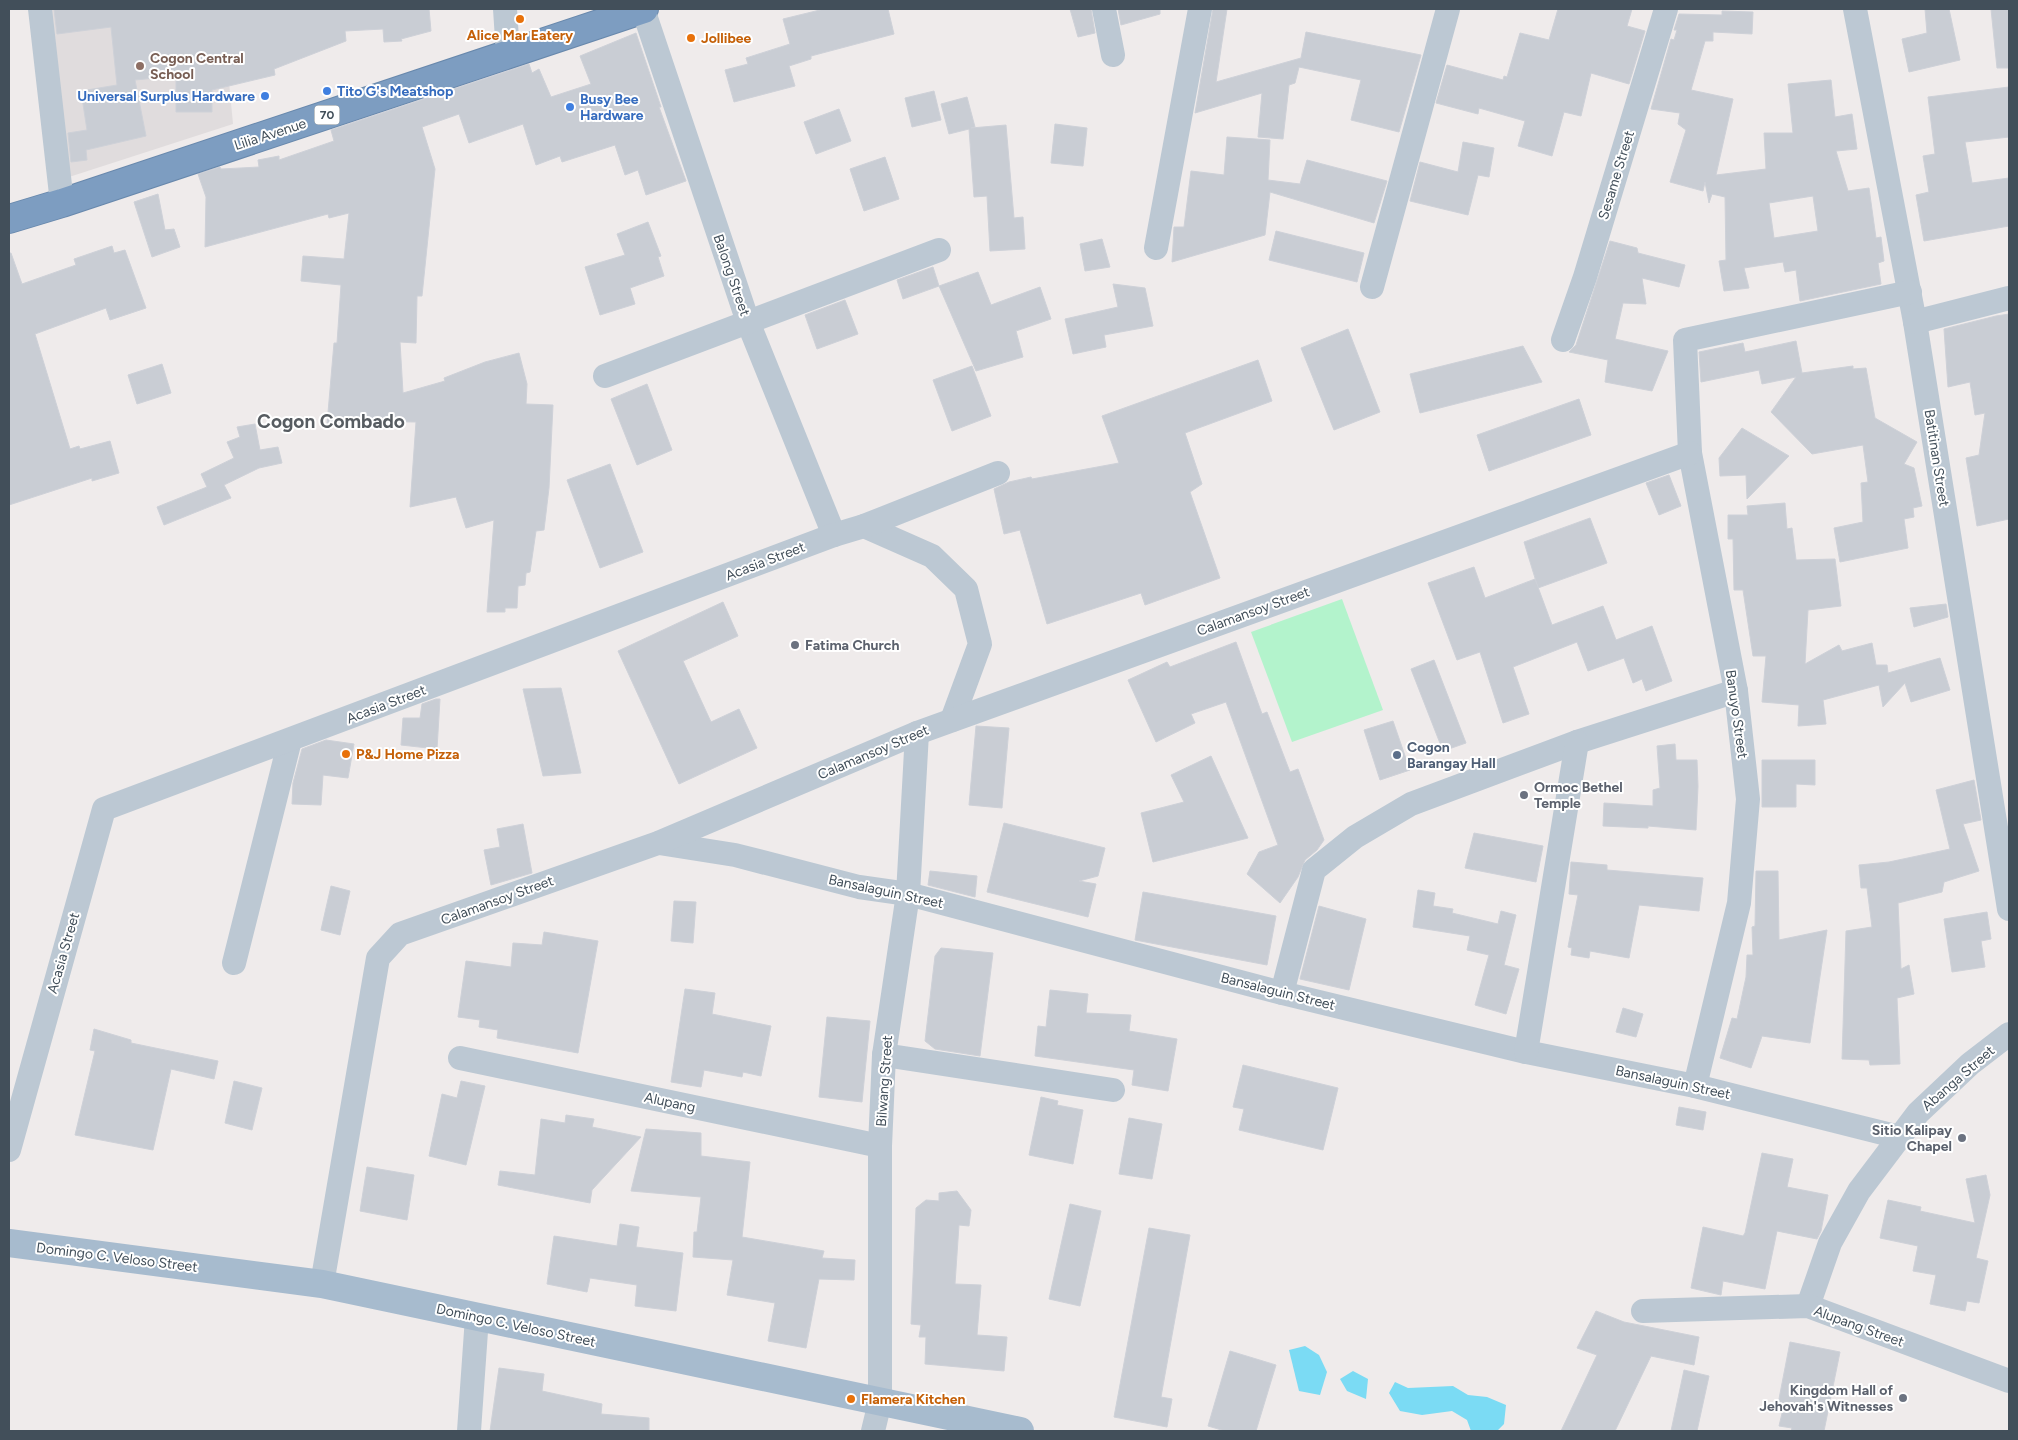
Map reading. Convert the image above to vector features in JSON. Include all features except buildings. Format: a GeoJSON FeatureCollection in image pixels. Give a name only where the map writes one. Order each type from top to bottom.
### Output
{"type":"FeatureCollection","features":[{"type":"Feature","properties":{"kind":"highway","name":"Lilia Avenue"},"geometry":{"type":"LineString","coordinates":[[9,218],[62,203],[644,9]]}},
{"type":"Feature","properties":{"kind":"main road","name":"Domingo C. Veloso Street"},"geometry":{"type":"LineString","coordinates":[[9,1243],[322,1284],[1020,1431]]}},
{"type":"Feature","properties":{"kind":"street"},"geometry":{"type":"LineString","coordinates":[[40,9],[62,203]]}},
{"type":"Feature","properties":{"kind":"street"},"geometry":{"type":"LineString","coordinates":[[505,9],[508,54]]}},
{"type":"Feature","properties":{"kind":"street","name":"Balong Street"},"geometry":{"type":"LineString","coordinates":[[644,9],[748,322],[834,535]]}},
{"type":"Feature","properties":{"kind":"street"},"geometry":{"type":"LineString","coordinates":[[1104,9],[1113,55]]}},
{"type":"Feature","properties":{"kind":"street"},"geometry":{"type":"LineString","coordinates":[[1156,248],[1200,9]]}},
{"type":"Feature","properties":{"kind":"street"},"geometry":{"type":"LineString","coordinates":[[1372,287],[1448,9]]}},
{"type":"Feature","properties":{"kind":"street","name":"Sesame Street"},"geometry":{"type":"LineString","coordinates":[[1563,340],[1588,268],[1666,9]]}},
{"type":"Feature","properties":{"kind":"street","name":"Batitinan Street"},"geometry":{"type":"LineString","coordinates":[[1855,9],[1910,292],[2009,909]]}},
{"type":"Feature","properties":{"kind":"street"},"geometry":{"type":"LineString","coordinates":[[605,376],[939,250]]}},
{"type":"Feature","properties":{"kind":"street","name":"Banuyo Street"},"geometry":{"type":"LineString","coordinates":[[1696,1086],[1739,903],[1748,799],[1736,692],[1690,453],[1685,340],[1910,292]]}},
{"type":"Feature","properties":{"kind":"street"},"geometry":{"type":"LineString","coordinates":[[1915,322],[2009,298]]}},
{"type":"Feature","properties":{"kind":"street","name":"Calamansoy Street"},"geometry":{"type":"LineString","coordinates":[[322,1284],[378,958],[400,934],[658,843],[917,733],[1690,453]]}},
{"type":"Feature","properties":{"kind":"street","name":"Acasia Street"},"geometry":{"type":"LineString","coordinates":[[9,1150],[104,809],[834,535],[864,526],[998,473]]}},
{"type":"Feature","properties":{"kind":"street"},"geometry":{"type":"LineString","coordinates":[[864,526],[932,556],[966,589],[980,644],[952,720]]}},
{"type":"Feature","properties":{"kind":"street"},"geometry":{"type":"LineString","coordinates":[[1282,992],[1314,870],[1355,837],[1411,804],[1577,742],[1736,692]]}},
{"type":"Feature","properties":{"kind":"street","name":"Bilwang Street"},"geometry":{"type":"LineString","coordinates":[[873,1431],[880,1402],[880,1146],[884,1055],[908,894],[917,733]]}},
{"type":"Feature","properties":{"kind":"street"},"geometry":{"type":"LineString","coordinates":[[234,963],[290,740]]}},
{"type":"Feature","properties":{"kind":"street"},"geometry":{"type":"LineString","coordinates":[[1526,1052],[1577,742]]}},
{"type":"Feature","properties":{"kind":"street","name":"Bansalaguin Street"},"geometry":{"type":"LineString","coordinates":[[658,843],[735,855],[859,887],[908,894],[1282,992],[1526,1052],[1696,1086],[1900,1137]]}},
{"type":"Feature","properties":{"kind":"street","name":"Abanga Street"},"geometry":{"type":"LineString","coordinates":[[1808,1306],[1830,1243],[1859,1191],[1918,1113],[1970,1064],[2009,1034]]}},
{"type":"Feature","properties":{"kind":"street"},"geometry":{"type":"LineString","coordinates":[[884,1055],[1113,1090]]}},
{"type":"Feature","properties":{"kind":"street","name":"Alupang"},"geometry":{"type":"LineString","coordinates":[[460,1058],[880,1146]]}},
{"type":"Feature","properties":{"kind":"street","name":"Alupang Street"},"geometry":{"type":"LineString","coordinates":[[1642,1311],[1808,1306],[2009,1381]]}},
{"type":"Feature","properties":{"kind":"street"},"geometry":{"type":"LineString","coordinates":[[469,1431],[477,1317]]}},
{"type":"Feature","properties":{"kind":"shaded area","name":"Cogon Central School"},"geometry":{"type":"Polygon","coordinates":[[[46,9],[222,9],[233,124],[66,178],[46,9]]]}},
{"type":"Feature","properties":{"kind":"green space"},"geometry":{"type":"Polygon","coordinates":[[[1342,599],[1383,710],[1292,742],[1251,632],[1342,599]]]}},
{"type":"Feature","properties":{"kind":"water"},"geometry":{"type":"Polygon","coordinates":[[[1305,1346],[1319,1355],[1327,1372],[1320,1395],[1299,1391],[1289,1350],[1305,1346]]]}},
{"type":"Feature","properties":{"kind":"water"},"geometry":{"type":"Polygon","coordinates":[[[1353,1371],[1368,1379],[1366,1399],[1347,1391],[1340,1379],[1353,1371]]]}},
{"type":"Feature","properties":{"kind":"water"},"geometry":{"type":"Polygon","coordinates":[[[1395,1382],[1408,1388],[1453,1386],[1468,1395],[1487,1397],[1506,1405],[1504,1424],[1497,1431],[1471,1431],[1467,1420],[1452,1411],[1422,1415],[1400,1411],[1389,1393],[1395,1382]]]}},
{"type":"Feature","properties":{"kind":"place","name":"Alice Mar Eatery"},"geometry":{"type":"Point","coordinates":[520,19]}},
{"type":"Feature","properties":{"kind":"place","name":"Jollibee"},"geometry":{"type":"Point","coordinates":[691,38]}},
{"type":"Feature","properties":{"kind":"place","name":"Cogon Central School"},"geometry":{"type":"Point","coordinates":[140,66]}},
{"type":"Feature","properties":{"kind":"place","name":"Tito G's Meatshop"},"geometry":{"type":"Point","coordinates":[327,91]}},
{"type":"Feature","properties":{"kind":"place","name":"Universal Surplus Hardware"},"geometry":{"type":"Point","coordinates":[265,96]}},
{"type":"Feature","properties":{"kind":"place","name":"Busy Bee Hardware"},"geometry":{"type":"Point","coordinates":[570,107]}},
{"type":"Feature","properties":{"kind":"place","name":"Fatima Church"},"geometry":{"type":"Point","coordinates":[795,645]}},
{"type":"Feature","properties":{"kind":"place","name":"P&J Home Pizza"},"geometry":{"type":"Point","coordinates":[346,754]}},
{"type":"Feature","properties":{"kind":"place","name":"Cogon Barangay Hall"},"geometry":{"type":"Point","coordinates":[1397,755]}},
{"type":"Feature","properties":{"kind":"place","name":"Ormoc Bethel Temple"},"geometry":{"type":"Point","coordinates":[1524,795]}},
{"type":"Feature","properties":{"kind":"place","name":"Sitio Kalipay Chapel"},"geometry":{"type":"Point","coordinates":[1962,1138]}},
{"type":"Feature","properties":{"kind":"place","name":"Kingdom Hall of Jehovah's Witnesses"},"geometry":{"type":"Point","coordinates":[1903,1398]}},
{"type":"Feature","properties":{"kind":"place","name":"Flamera Kitchen"},"geometry":{"type":"Point","coordinates":[851,1399]}},
{"type":"Feature","properties":{"kind":"district","name":"Cogon Combado"},"geometry":{"type":"Point","coordinates":[331,421]}}]}
